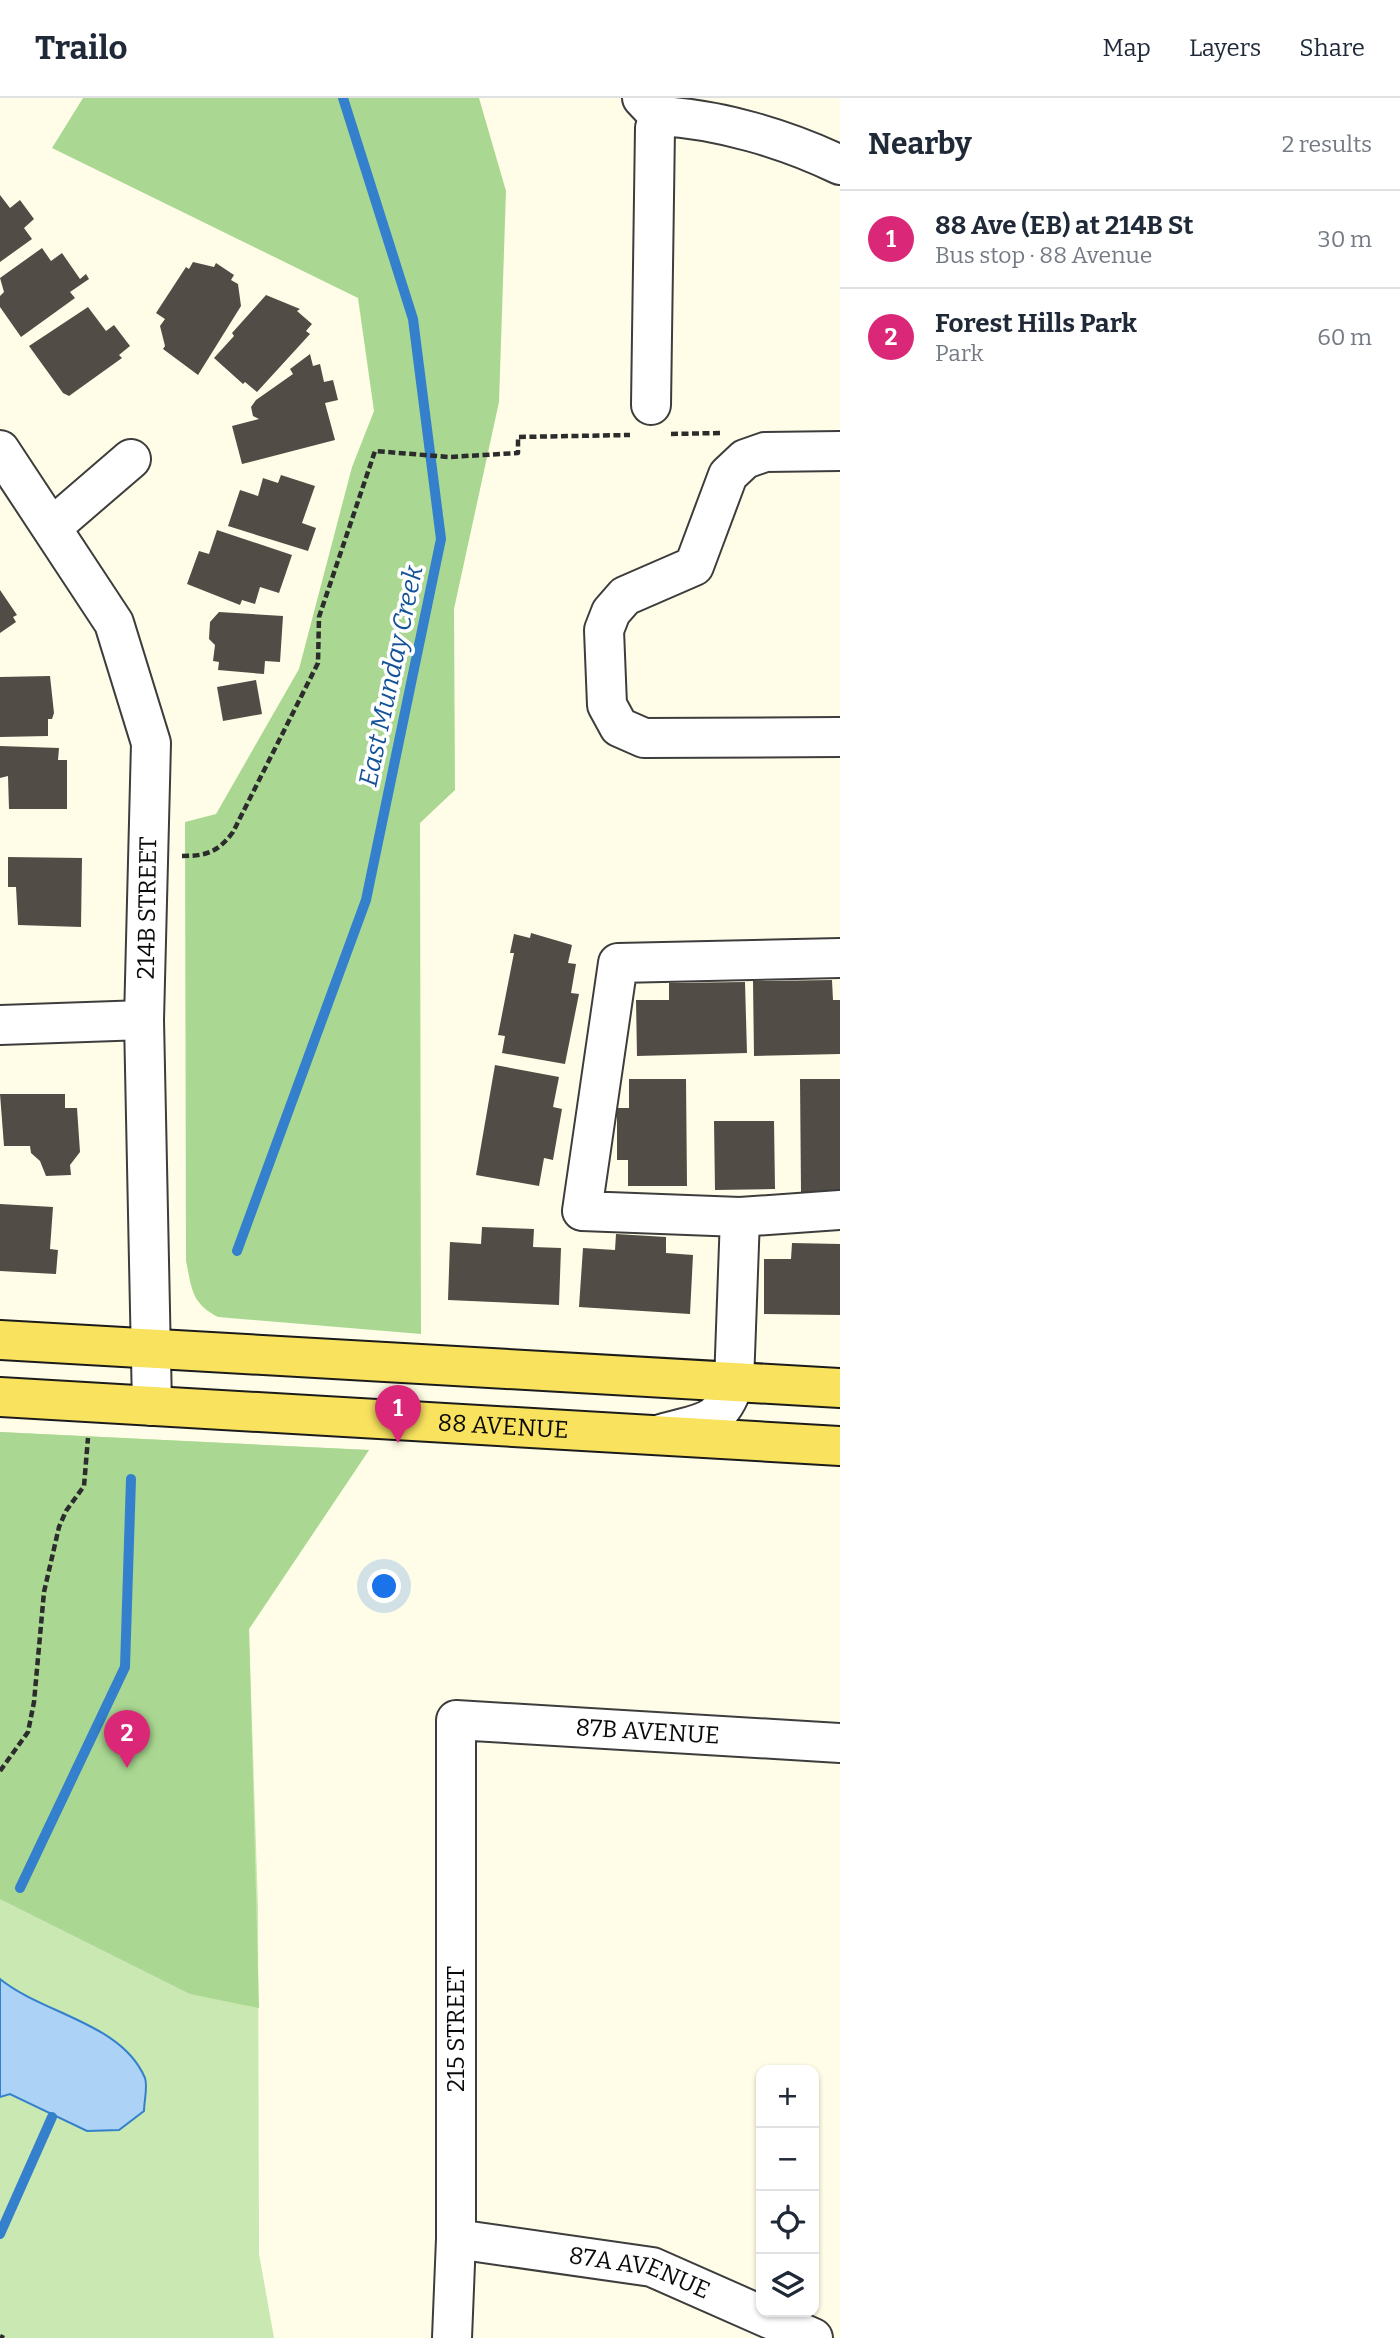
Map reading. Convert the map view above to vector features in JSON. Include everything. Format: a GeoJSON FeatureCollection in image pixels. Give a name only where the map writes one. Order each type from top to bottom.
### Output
{"type":"FeatureCollection","features":[{"type":"Feature","properties":{"kind":"main road"},"geometry":{"type":"LineString","coordinates":[[0,1340],[840,1388]]}},
{"type":"Feature","properties":{"kind":"main road","name":"88 AVENUE"},"geometry":{"type":"LineString","coordinates":[[0,1397],[840,1446]]}},
{"type":"Feature","properties":{"kind":"street"},"geometry":{"type":"LineString","coordinates":[[653,424],[655,128],[650,107],[803,148],[840,166]]}},
{"type":"Feature","properties":{"kind":"street","name":"214B STREET"},"geometry":{"type":"LineString","coordinates":[[0,450],[114,623],[152,743],[144,1020],[152,1406]]}},
{"type":"Feature","properties":{"kind":"street"},"geometry":{"type":"LineString","coordinates":[[840,451],[765,452],[745,459],[728,475],[694,566],[625,596],[611,612],[604,630],[607,705],[619,727],[644,738],[840,737]]}},
{"type":"Feature","properties":{"kind":"street"},"geometry":{"type":"LineString","coordinates":[[52,527],[131,459]]}},
{"type":"Feature","properties":{"kind":"street"},"geometry":{"type":"LineString","coordinates":[[840,958],[618,963],[582,1211],[740,1217],[840,1210]]}},
{"type":"Feature","properties":{"kind":"street"},"geometry":{"type":"LineString","coordinates":[[0,1025],[144,1020]]}},
{"type":"Feature","properties":{"kind":"street"},"geometry":{"type":"LineString","coordinates":[[654,1436],[716,1417],[727,1406],[734,1383],[740,1217]]}},
{"type":"Feature","properties":{"kind":"street","name":"87B AVENUE"},"geometry":{"type":"LineString","coordinates":[[456,1720],[840,1743]]}},
{"type":"Feature","properties":{"kind":"street","name":"215 STREET"},"geometry":{"type":"LineString","coordinates":[[452,2338],[456,2239],[456,1720]]}},
{"type":"Feature","properties":{"kind":"street","name":"87A AVENUE"},"geometry":{"type":"LineString","coordinates":[[456,2239],[652,2267],[813,2338]]}},
{"type":"Feature","properties":{"kind":"path"},"geometry":{"type":"LineString","coordinates":[[149,857],[204,856],[219,849],[233,832],[318,663],[319,617],[375,451],[449,457],[518,453],[518,437],[653,424],[723,433]]}},
{"type":"Feature","properties":{"kind":"path"},"geometry":{"type":"LineString","coordinates":[[0,1771],[19,1749],[27,1732],[34,1702],[44,1592],[59,1527],[66,1511],[84,1486],[89,1402]]}},
{"type":"Feature","properties":{"kind":"green space"},"geometry":{"type":"Polygon","coordinates":[[[83,98],[479,98],[506,191],[499,402],[454,609],[455,790],[420,823],[421,1334],[218,1317],[202,1306],[194,1294],[186,1261],[185,822],[216,814],[299,669],[352,467],[374,411],[358,298],[52,148],[83,98]]]}},
{"type":"Feature","properties":{"kind":"green space"},"geometry":{"type":"Polygon","coordinates":[[[0,1432],[369,1450],[249,1629],[258,1907],[259,2254],[274,2338],[0,2338],[0,1432]]]}},
{"type":"Feature","properties":{"kind":"green space"},"geometry":{"type":"Polygon","coordinates":[[[0,1432],[369,1450],[249,1629],[259,2008],[190,1994],[0,1899],[0,1432]]]}},
{"type":"Feature","properties":{"kind":"water"},"geometry":{"type":"Polygon","coordinates":[[[0,1979],[119,2044],[134,2059],[145,2078],[144,2111],[119,2130],[87,2131],[10,2094],[0,2097],[0,1979]]]}},
{"type":"Feature","properties":{"kind":"building"},"geometry":{"type":"Polygon","coordinates":[[[0,195],[10,208],[20,200],[34,219],[24,228],[32,239],[0,262],[0,195]]]}},
{"type":"Feature","properties":{"kind":"building"},"geometry":{"type":"Polygon","coordinates":[[[42,248],[51,261],[62,253],[80,279],[86,274],[89,279],[70,292],[75,298],[21,337],[0,307],[0,296],[4,292],[0,278],[42,248]]]}},
{"type":"Feature","properties":{"kind":"building"},"geometry":{"type":"Polygon","coordinates":[[[193,262],[214,267],[216,263],[234,275],[231,280],[238,284],[241,306],[198,375],[163,349],[165,346],[160,326],[165,319],[156,313],[186,267],[189,269],[193,262]]]}},
{"type":"Feature","properties":{"kind":"building"},"geometry":{"type":"Polygon","coordinates":[[[266,295],[300,309],[297,311],[312,324],[306,331],[310,334],[257,392],[245,382],[243,384],[214,358],[266,295]]]}},
{"type":"Feature","properties":{"kind":"building"},"geometry":{"type":"Polygon","coordinates":[[[88,307],[106,331],[114,325],[130,346],[119,355],[122,358],[69,396],[63,393],[29,346],[88,307]]]}},
{"type":"Feature","properties":{"kind":"building"},"geometry":{"type":"Polygon","coordinates":[[[310,354],[313,366],[320,364],[324,382],[333,380],[338,400],[325,403],[335,440],[242,464],[232,426],[259,419],[253,416],[251,407],[256,400],[293,374],[290,369],[310,354]]]}},
{"type":"Feature","properties":{"kind":"building"},"geometry":{"type":"Polygon","coordinates":[[[281,475],[315,486],[302,523],[316,528],[308,551],[228,526],[240,490],[258,496],[263,478],[278,483],[281,475]]]}},
{"type":"Feature","properties":{"kind":"building"},"geometry":{"type":"Polygon","coordinates":[[[217,530],[292,555],[279,593],[260,587],[255,604],[242,600],[240,605],[187,584],[199,551],[209,554],[217,530]]]}},
{"type":"Feature","properties":{"kind":"building"},"geometry":{"type":"Polygon","coordinates":[[[0,590],[17,615],[13,617],[16,622],[0,633],[0,590]]]}},
{"type":"Feature","properties":{"kind":"building"},"geometry":{"type":"Polygon","coordinates":[[[219,612],[283,616],[280,662],[265,661],[264,674],[218,670],[219,662],[213,661],[215,645],[209,639],[210,622],[219,612]]]}},
{"type":"Feature","properties":{"kind":"building"},"geometry":{"type":"Polygon","coordinates":[[[50,676],[54,713],[52,719],[48,719],[48,736],[0,737],[0,677],[50,676]]]}},
{"type":"Feature","properties":{"kind":"building"},"geometry":{"type":"Polygon","coordinates":[[[256,680],[262,714],[223,721],[217,687],[256,680]]]}},
{"type":"Feature","properties":{"kind":"building"},"geometry":{"type":"Polygon","coordinates":[[[0,746],[59,748],[58,760],[67,760],[67,809],[9,809],[8,776],[0,778],[0,746]]]}},
{"type":"Feature","properties":{"kind":"building"},"geometry":{"type":"Polygon","coordinates":[[[8,857],[82,858],[81,927],[18,925],[16,887],[8,887],[8,857]]]}},
{"type":"Feature","properties":{"kind":"building"},"geometry":{"type":"Polygon","coordinates":[[[531,933],[572,945],[568,963],[576,964],[571,993],[579,994],[565,1064],[502,1053],[505,1036],[498,1035],[514,953],[510,953],[514,934],[530,938],[531,933]]]}},
{"type":"Feature","properties":{"kind":"building"},"geometry":{"type":"Polygon","coordinates":[[[832,980],[833,1000],[840,1000],[840,1054],[754,1056],[753,981],[832,980]]]}},
{"type":"Feature","properties":{"kind":"building"},"geometry":{"type":"Polygon","coordinates":[[[745,982],[747,1053],[637,1056],[636,1000],[669,1000],[669,983],[745,982]]]}},
{"type":"Feature","properties":{"kind":"building"},"geometry":{"type":"Polygon","coordinates":[[[495,1065],[559,1077],[553,1107],[562,1109],[553,1160],[544,1158],[539,1186],[476,1175],[495,1065]]]}},
{"type":"Feature","properties":{"kind":"building"},"geometry":{"type":"Polygon","coordinates":[[[629,1079],[686,1079],[687,1186],[628,1186],[628,1160],[617,1160],[617,1108],[629,1108],[629,1079]]]}},
{"type":"Feature","properties":{"kind":"building"},"geometry":{"type":"Polygon","coordinates":[[[800,1079],[840,1079],[840,1192],[801,1192],[800,1079]]]}},
{"type":"Feature","properties":{"kind":"building"},"geometry":{"type":"Polygon","coordinates":[[[0,1094],[65,1094],[65,1108],[77,1108],[80,1152],[70,1165],[71,1175],[46,1176],[40,1161],[31,1153],[30,1146],[4,1146],[0,1094]]]}},
{"type":"Feature","properties":{"kind":"building"},"geometry":{"type":"Polygon","coordinates":[[[714,1121],[774,1121],[775,1189],[715,1190],[714,1121]]]}},
{"type":"Feature","properties":{"kind":"building"},"geometry":{"type":"Polygon","coordinates":[[[0,1204],[53,1207],[50,1249],[58,1250],[56,1274],[0,1271],[0,1204]]]}},
{"type":"Feature","properties":{"kind":"building"},"geometry":{"type":"Polygon","coordinates":[[[482,1227],[534,1229],[533,1247],[561,1248],[559,1305],[448,1300],[450,1242],[481,1244],[482,1227]]]}},
{"type":"Feature","properties":{"kind":"building"},"geometry":{"type":"Polygon","coordinates":[[[616,1234],[666,1237],[666,1253],[693,1255],[690,1314],[579,1307],[583,1248],[615,1250],[616,1234]]]}},
{"type":"Feature","properties":{"kind":"building"},"geometry":{"type":"Polygon","coordinates":[[[792,1243],[840,1244],[840,1315],[764,1314],[764,1259],[791,1259],[792,1243]]]}},
{"type":"Feature","properties":{"kind":"waterway","name":"East Munday Creek"},"geometry":{"type":"LineString","coordinates":[[237,1251],[366,900],[441,539],[413,319],[343,98]]}},
{"type":"Feature","properties":{"kind":"waterway"},"geometry":{"type":"LineString","coordinates":[[20,1888],[125,1667],[131,1479]]}},
{"type":"Feature","properties":{"kind":"waterway"},"geometry":{"type":"LineString","coordinates":[[0,2234],[52,2117]]}},
{"type":"Feature","properties":{"kind":"place","name":"88 Ave (EB) at 214B St"},"geometry":{"type":"Point","coordinates":[398,1443]}},
{"type":"Feature","properties":{"kind":"place","name":"Forest Hills Park"},"geometry":{"type":"Point","coordinates":[127,1768]}}]}
